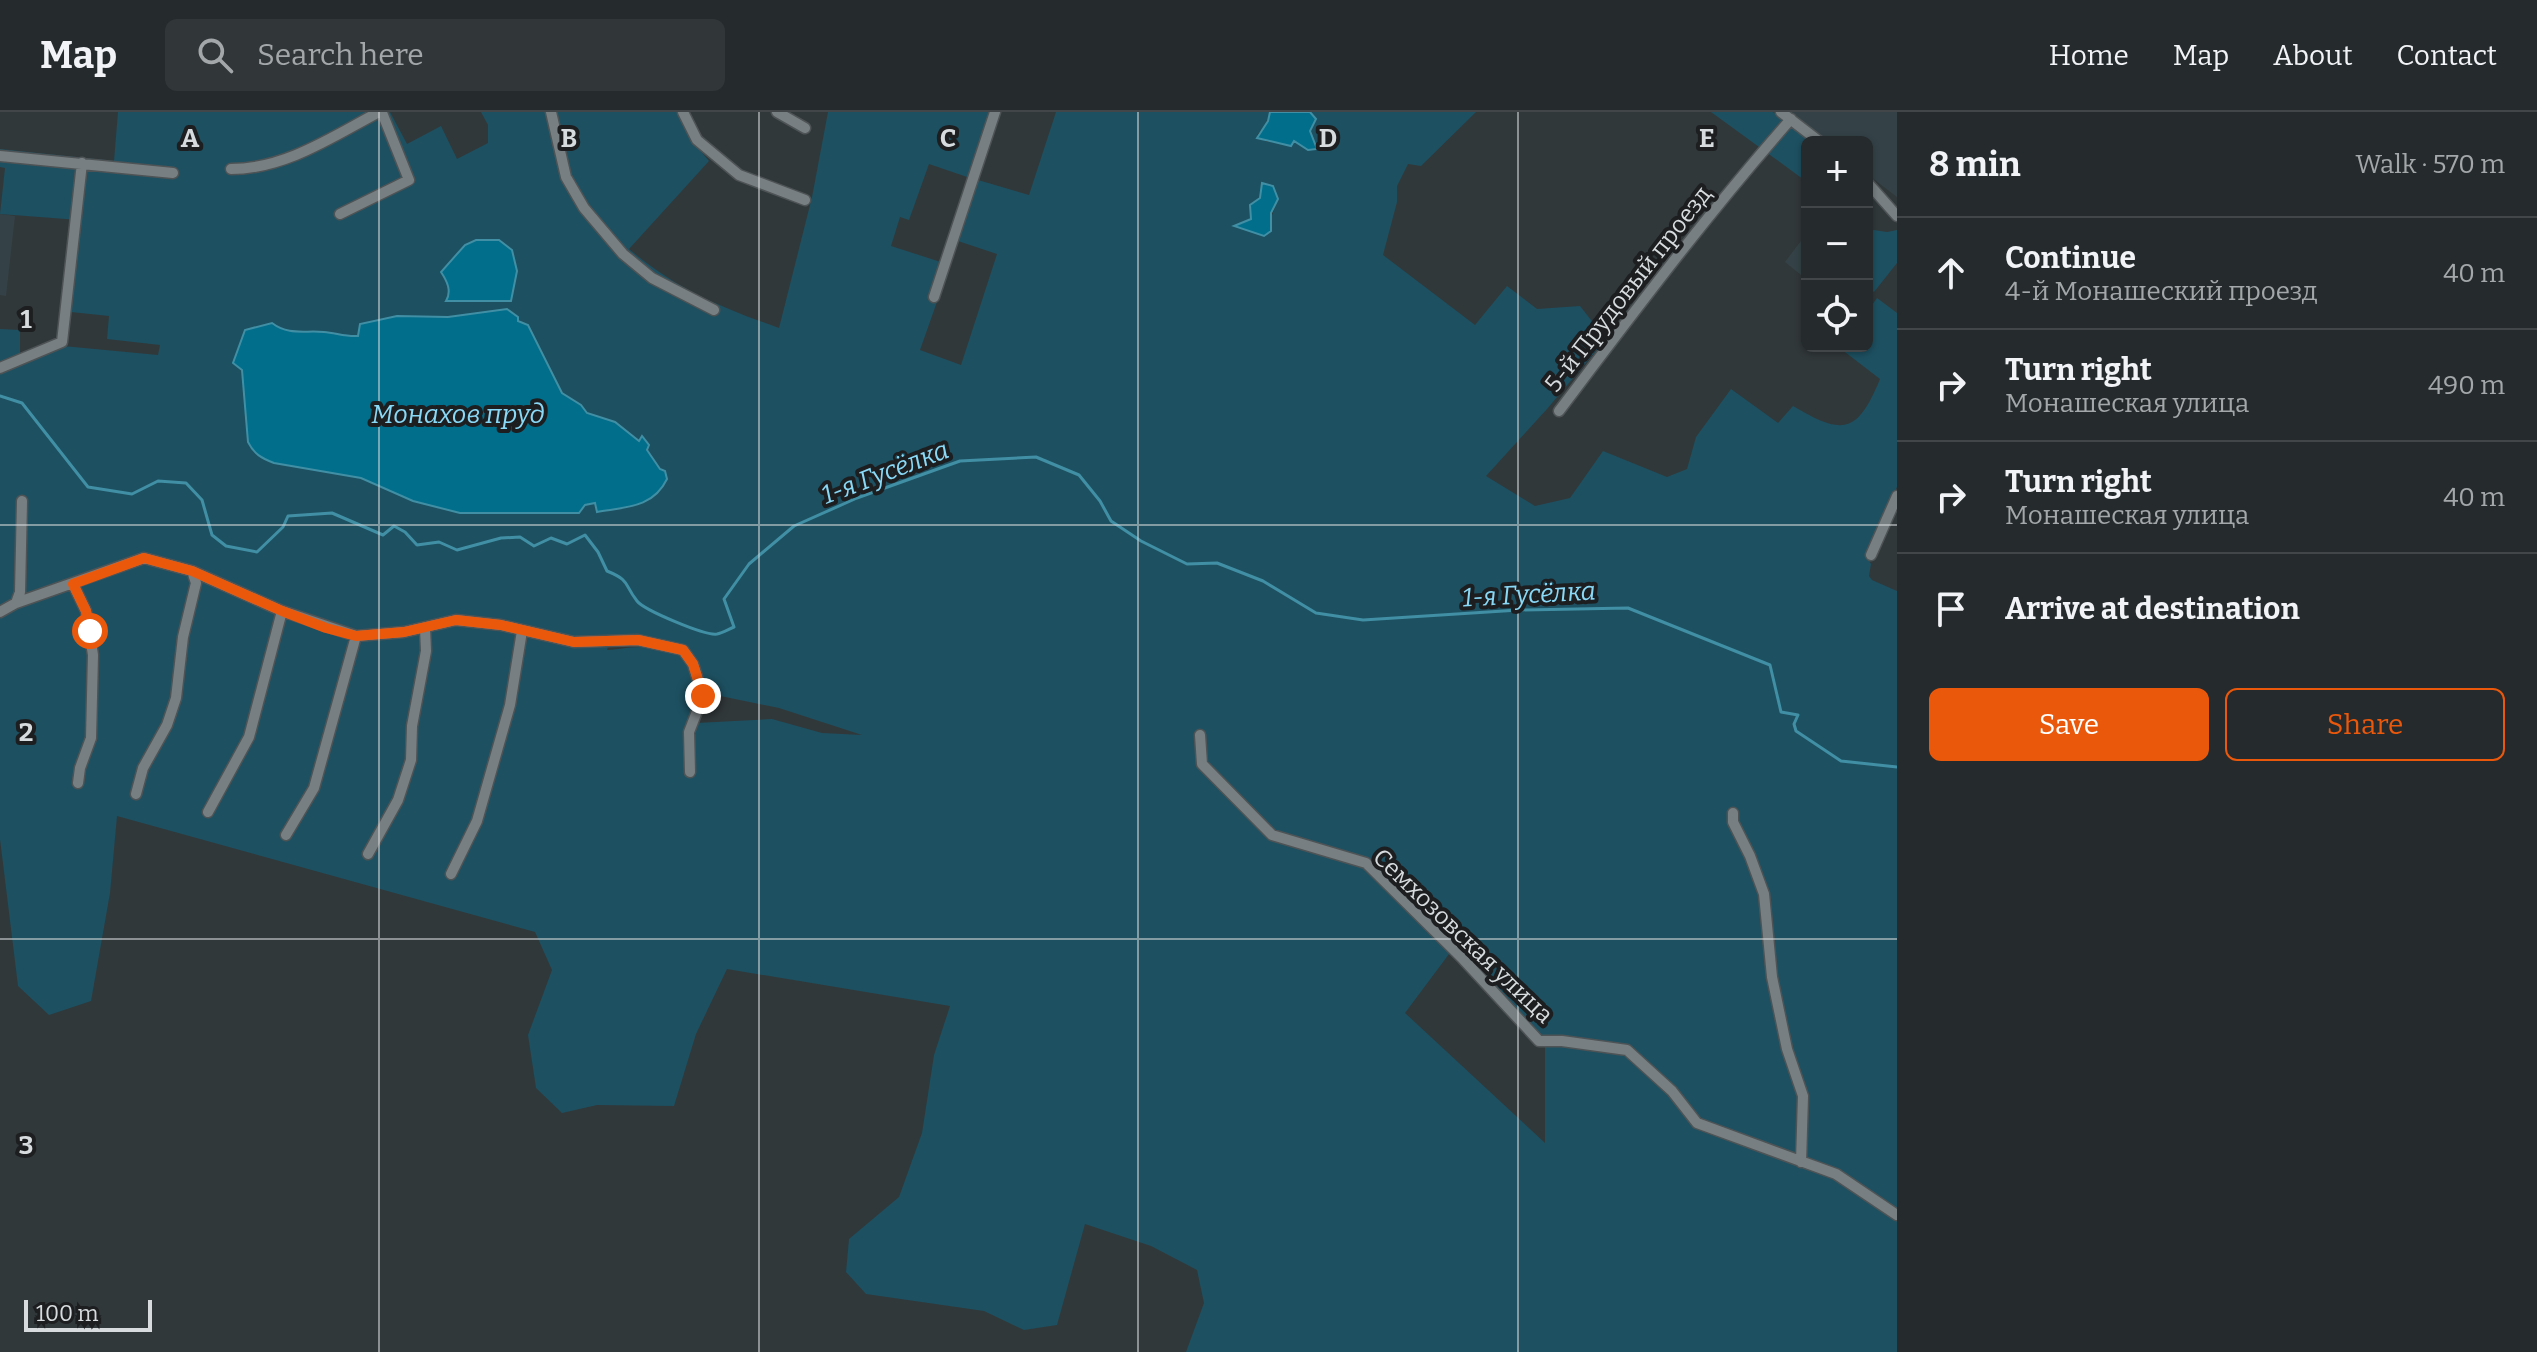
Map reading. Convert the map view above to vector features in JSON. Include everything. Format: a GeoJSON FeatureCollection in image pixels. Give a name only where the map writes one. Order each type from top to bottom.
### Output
{"type":"FeatureCollection","features":[{"type":"Feature","properties":{"kind":"street"},"geometry":{"type":"LineString","coordinates":[[231,169],[251,169],[285,161],[379,112],[383,115],[409,180],[340,214]]}},
{"type":"Feature","properties":{"kind":"street"},"geometry":{"type":"LineString","coordinates":[[551,112],[566,177],[584,208],[623,254],[652,278],[714,310]]}},
{"type":"Feature","properties":{"kind":"street"},"geometry":{"type":"LineString","coordinates":[[683,112],[697,140],[739,175],[805,200]]}},
{"type":"Feature","properties":{"kind":"street"},"geometry":{"type":"LineString","coordinates":[[777,112],[805,128]]}},
{"type":"Feature","properties":{"kind":"street"},"geometry":{"type":"LineString","coordinates":[[934,297],[995,112]]}},
{"type":"Feature","properties":{"kind":"street"},"geometry":{"type":"LineString","coordinates":[[1786,116],[1812,136]]}},
{"type":"Feature","properties":{"kind":"street","name":"5-й Прудовый проезд"},"geometry":{"type":"LineString","coordinates":[[1559,411],[1786,116]]}},
{"type":"Feature","properties":{"kind":"street"},"geometry":{"type":"LineString","coordinates":[[0,156],[173,173]]}},
{"type":"Feature","properties":{"kind":"street"},"geometry":{"type":"LineString","coordinates":[[0,368],[62,342],[82,163]]}},
{"type":"Feature","properties":{"kind":"street"},"geometry":{"type":"LineString","coordinates":[[1873,189],[1897,216]]}},
{"type":"Feature","properties":{"kind":"street"},"geometry":{"type":"LineString","coordinates":[[1871,555],[1897,496]]}},
{"type":"Feature","properties":{"kind":"street"},"geometry":{"type":"LineString","coordinates":[[16,603],[20,592],[22,501]]}},
{"type":"Feature","properties":{"kind":"street"},"geometry":{"type":"LineString","coordinates":[[0,612],[16,603],[144,558],[192,571],[282,611],[356,636],[425,628],[456,620],[501,625],[574,642],[638,640],[683,650],[693,664],[703,696],[689,732],[690,772]]}},
{"type":"Feature","properties":{"kind":"street"},"geometry":{"type":"LineString","coordinates":[[136,794],[143,768],[167,725],[176,698],[183,637],[196,583],[192,571]]}},
{"type":"Feature","properties":{"kind":"street"},"geometry":{"type":"LineString","coordinates":[[73,584],[86,611],[93,655],[91,738],[78,783]]}},
{"type":"Feature","properties":{"kind":"street"},"geometry":{"type":"LineString","coordinates":[[208,812],[249,737],[282,611]]}},
{"type":"Feature","properties":{"kind":"street"},"geometry":{"type":"LineString","coordinates":[[368,854],[398,800],[411,760],[412,726],[426,651],[425,628]]}},
{"type":"Feature","properties":{"kind":"street"},"geometry":{"type":"LineString","coordinates":[[451,874],[477,821],[510,705],[522,631]]}},
{"type":"Feature","properties":{"kind":"street"},"geometry":{"type":"LineString","coordinates":[[286,835],[314,788],[356,636]]}},
{"type":"Feature","properties":{"kind":"street","name":"Семхозовская улица"},"geometry":{"type":"LineString","coordinates":[[1200,735],[1202,764],[1272,835],[1366,863],[1463,959],[1539,1041],[1627,1050],[1672,1091],[1697,1123],[1836,1174],[1897,1215]]}},
{"type":"Feature","properties":{"kind":"street"},"geometry":{"type":"LineString","coordinates":[[1733,813],[1733,822],[1764,894],[1772,977],[1787,1049],[1803,1096],[1801,1162]]}},
{"type":"Feature","properties":{"kind":"shaded area"},"geometry":{"type":"Polygon","coordinates":[[[118,112],[390,112],[407,144],[441,126],[457,159],[488,143],[488,125],[481,112],[677,112],[694,143],[709,161],[629,249],[665,276],[700,296],[779,328],[812,197],[828,112],[991,112],[970,178],[929,164],[909,220],[900,217],[891,246],[950,265],[920,350],[961,365],[997,254],[958,241],[978,180],[1029,195],[1056,112],[1270,112],[1265,126],[1257,135],[1267,142],[1294,141],[1313,150],[1316,149],[1310,131],[1316,119],[1310,112],[1476,112],[1421,166],[1408,164],[1397,186],[1397,202],[1383,255],[1475,325],[1507,286],[1537,309],[1580,306],[1606,339],[1486,476],[1535,506],[1570,498],[1603,451],[1667,477],[1687,469],[1696,437],[1731,389],[1778,423],[1793,406],[1836,425],[1855,420],[1864,411],[1880,379],[1845,352],[1873,352],[1873,304],[1877,298],[1897,313],[1897,487],[1865,554],[1871,564],[1869,576],[1872,580],[1897,591],[1897,1352],[1186,1352],[1204,1303],[1197,1270],[1151,1246],[1085,1224],[1057,1325],[1024,1330],[984,1311],[866,1294],[846,1272],[849,1239],[899,1197],[922,1133],[934,1055],[950,1006],[727,969],[696,1034],[674,1106],[597,1105],[562,1113],[536,1088],[528,1035],[552,970],[535,932],[117,816],[110,893],[91,1001],[49,1015],[18,986],[0,839],[0,374],[63,346],[158,355],[160,345],[107,339],[109,316],[71,312],[79,220],[0,214],[5,168],[0,167],[0,149],[114,161],[118,112]],[[1262,184],[1251,219],[1235,226],[1264,236],[1278,199],[1273,186],[1262,184]],[[476,240],[465,245],[442,272],[448,286],[447,301],[476,240]],[[611,638],[607,650],[664,648],[684,657],[691,671],[696,723],[772,719],[822,733],[862,735],[779,708],[706,693],[698,660],[686,647],[611,638]],[[1452,950],[1405,1013],[1545,1143],[1545,1043],[1452,950]]]}},
{"type":"Feature","properties":{"kind":"shaded area"},"geometry":{"type":"Polygon","coordinates":[[[1711,112],[1773,112],[1803,136],[1801,178],[1711,112]]]}},
{"type":"Feature","properties":{"kind":"shaded area"},"geometry":{"type":"Polygon","coordinates":[[[1787,112],[1897,112],[1897,197],[1873,179],[1873,136],[1818,136],[1787,112]]]}},
{"type":"Feature","properties":{"kind":"shaded area"},"geometry":{"type":"Polygon","coordinates":[[[0,214],[15,216],[6,296],[0,295],[0,214]]]}},
{"type":"Feature","properties":{"kind":"shaded area"},"geometry":{"type":"Polygon","coordinates":[[[1873,230],[1897,230],[1897,263],[1874,292],[1873,230]]]}},
{"type":"Feature","properties":{"kind":"shaded area"},"geometry":{"type":"Polygon","coordinates":[[[1801,241],[1801,275],[1785,262],[1801,241]]]}},
{"type":"Feature","properties":{"kind":"shaded area"},"geometry":{"type":"Polygon","coordinates":[[[0,329],[20,330],[20,354],[0,363],[0,329]]]}},
{"type":"Feature","properties":{"kind":"water"},"geometry":{"type":"Polygon","coordinates":[[[1270,112],[1310,112],[1316,119],[1310,131],[1317,149],[1308,150],[1294,141],[1291,146],[1257,138],[1270,112]]]}},
{"type":"Feature","properties":{"kind":"water"},"geometry":{"type":"Polygon","coordinates":[[[1262,183],[1273,186],[1278,199],[1271,213],[1271,231],[1264,236],[1234,226],[1251,219],[1250,205],[1260,198],[1262,183]]]}},
{"type":"Feature","properties":{"kind":"water"},"geometry":{"type":"Polygon","coordinates":[[[476,240],[499,240],[512,250],[517,271],[511,301],[446,301],[449,290],[441,272],[465,245],[476,240]]]}},
{"type":"Feature","properties":{"kind":"water","name":"Монахов пруд"},"geometry":{"type":"Polygon","coordinates":[[[507,309],[518,317],[518,321],[528,325],[562,393],[581,405],[587,413],[615,422],[639,441],[642,436],[649,445],[647,450],[660,469],[665,471],[667,479],[654,496],[628,507],[597,512],[595,503],[585,505],[579,513],[460,513],[413,501],[361,478],[274,463],[258,455],[248,442],[242,370],[233,363],[245,330],[272,323],[291,331],[358,336],[360,324],[397,316],[448,317],[507,309]]]}},
{"type":"Feature","properties":{"kind":"waterway","name":"1-я Гусёлка"},"geometry":{"type":"LineString","coordinates":[[0,396],[22,403],[88,487],[132,494],[158,481],[186,483],[202,500],[212,535],[226,546],[257,552],[283,527],[288,516],[332,513],[383,535],[394,526],[417,545],[439,542],[457,550],[501,538],[520,537],[534,546],[551,538],[567,544],[585,535],[607,571],[623,580],[642,605],[710,634],[734,627],[724,599],[749,564],[794,526],[857,498],[960,461],[1036,457],[1079,475],[1111,521],[1141,541],[1187,564],[1217,563],[1263,581],[1316,613],[1363,620],[1519,610],[1628,608],[1770,665],[1781,712],[1798,715],[1794,724],[1796,731],[1841,761],[1897,767]]}},
{"type":"Feature","properties":{"kind":"route"},"geometry":{"type":"LineString","coordinates":[[90,631],[86,611],[73,584],[144,558],[192,571],[282,611],[356,636],[404,632],[456,620],[501,625],[574,642],[638,640],[683,650],[693,664],[703,696]]}}]}
